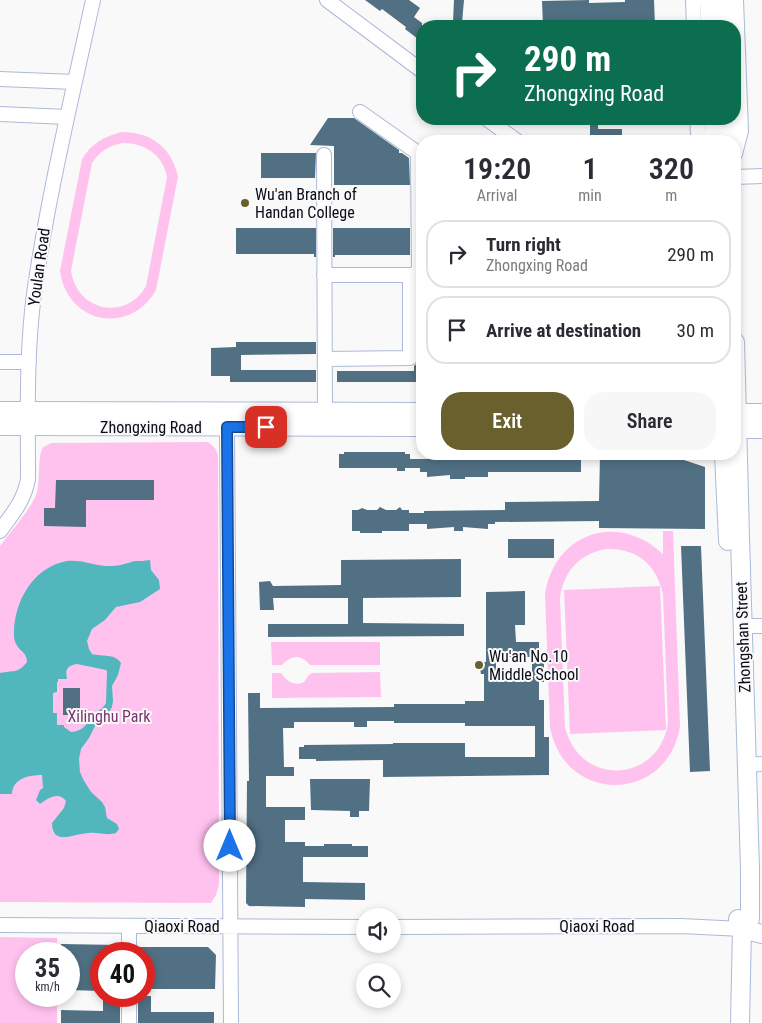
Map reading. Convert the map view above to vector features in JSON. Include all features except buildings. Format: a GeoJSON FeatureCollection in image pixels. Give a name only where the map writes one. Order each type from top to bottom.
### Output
{"type":"FeatureCollection","features":[{"type":"Feature","properties":{"kind":"main road"},"geometry":{"type":"LineString","coordinates":[[709,0],[710,20]]}},
{"type":"Feature","properties":{"kind":"main road"},"geometry":{"type":"LineString","coordinates":[[725,0],[726,20]]}},
{"type":"Feature","properties":{"kind":"main road","name":"Zhongxing Road"},"geometry":{"type":"LineString","coordinates":[[0,411],[28,418],[227,427],[416,428]]}},
{"type":"Feature","properties":{"kind":"main road","name":"Zhongxing Road"},"geometry":{"type":"LineString","coordinates":[[0,426],[28,418],[416,412]]}},
{"type":"Feature","properties":{"kind":"main road"},"geometry":{"type":"LineString","coordinates":[[741,419],[762,413]]}},
{"type":"Feature","properties":{"kind":"main road"},"geometry":{"type":"LineString","coordinates":[[741,423],[762,429]]}},
{"type":"Feature","properties":{"kind":"main road","name":"Zhongshan Street"},"geometry":{"type":"LineString","coordinates":[[724,460],[738,849],[738,920],[742,929],[740,1023]]}},
{"type":"Feature","properties":{"kind":"main road","name":"Zhongshan Street"},"geometry":{"type":"LineString","coordinates":[[737,460],[742,626],[754,764],[750,919],[742,929]]}},
{"type":"Feature","properties":{"kind":"main road","name":"Qiaoxi Road"},"geometry":{"type":"LineString","coordinates":[[742,929],[762,926]]}},
{"type":"Feature","properties":{"kind":"main road","name":"Qiaoxi Road"},"geometry":{"type":"LineString","coordinates":[[742,929],[762,934]]}},
{"type":"Feature","properties":{"kind":"street","name":"Youlan Road"},"geometry":{"type":"LineString","coordinates":[[1,528],[20,505],[28,479],[27,376],[34,295],[48,204],[93,0]]}},
{"type":"Feature","properties":{"kind":"street"},"geometry":{"type":"LineString","coordinates":[[327,0],[416,67]]}},
{"type":"Feature","properties":{"kind":"street"},"geometry":{"type":"LineString","coordinates":[[693,0],[694,20]]}},
{"type":"Feature","properties":{"kind":"street"},"geometry":{"type":"LineString","coordinates":[[736,0],[737,20]]}},
{"type":"Feature","properties":{"kind":"street"},"geometry":{"type":"LineString","coordinates":[[0,78],[75,82]]}},
{"type":"Feature","properties":{"kind":"street"},"geometry":{"type":"LineString","coordinates":[[360,112],[416,152]]}},
{"type":"Feature","properties":{"kind":"street"},"geometry":{"type":"LineString","coordinates":[[0,114],[68,117]]}},
{"type":"Feature","properties":{"kind":"street"},"geometry":{"type":"LineString","coordinates":[[495,125],[510,135]]}},
{"type":"Feature","properties":{"kind":"street"},"geometry":{"type":"LineString","coordinates":[[697,125],[698,132],[718,133]]}},
{"type":"Feature","properties":{"kind":"street"},"geometry":{"type":"LineString","coordinates":[[324,155],[325,412]]}},
{"type":"Feature","properties":{"kind":"street"},"geometry":{"type":"LineString","coordinates":[[741,177],[762,176]]}},
{"type":"Feature","properties":{"kind":"street"},"geometry":{"type":"LineString","coordinates":[[325,359],[410,358],[410,275]]}},
{"type":"Feature","properties":{"kind":"street"},"geometry":{"type":"LineString","coordinates":[[324,276],[416,275]]}},
{"type":"Feature","properties":{"kind":"street"},"geometry":{"type":"LineString","coordinates":[[0,362],[29,362]]}},
{"type":"Feature","properties":{"kind":"street"},"geometry":{"type":"LineString","coordinates":[[227,427],[232,1023]]}},
{"type":"Feature","properties":{"kind":"street"},"geometry":{"type":"LineString","coordinates":[[742,626],[762,626]]}},
{"type":"Feature","properties":{"kind":"street","name":"Qiaoxi Road"},"geometry":{"type":"LineString","coordinates":[[0,925],[356,927]]}},
{"type":"Feature","properties":{"kind":"street"},"geometry":{"type":"LineString","coordinates":[[129,926],[129,942]]}},
{"type":"Feature","properties":{"kind":"street","name":"Qiaoxi Road"},"geometry":{"type":"LineString","coordinates":[[401,926],[681,926],[742,929]]}},
{"type":"Feature","properties":{"kind":"street"},"geometry":{"type":"LineString","coordinates":[[129,1007],[129,1023]]}},
{"type":"Feature","properties":{"kind":"green space"},"geometry":{"type":"Polygon","coordinates":[[[122,132],[143,135],[159,144],[171,158],[178,177],[156,290],[145,305],[131,314],[116,318],[101,318],[87,312],[74,303],[65,289],[60,271],[82,159],[95,144],[122,132]],[[114,145],[98,155],[92,163],[71,271],[75,285],[82,295],[92,303],[103,307],[115,308],[127,304],[137,297],[146,286],[167,177],[162,162],[152,152],[139,145],[114,145]]]}},
{"type":"Feature","properties":{"kind":"green space","name":"Xilinghu Park"},"geometry":{"type":"Polygon","coordinates":[[[208,442],[215,448],[218,455],[219,885],[216,895],[211,903],[0,902],[0,546],[26,512],[37,492],[42,449],[51,443],[208,442]]]}},
{"type":"Feature","properties":{"kind":"green space"},"geometry":{"type":"Polygon","coordinates":[[[663,531],[673,531],[680,726],[672,752],[657,770],[637,781],[616,785],[594,782],[575,771],[559,753],[550,727],[545,594],[551,573],[561,556],[575,543],[591,535],[609,532],[627,534],[645,541],[663,554],[663,531]],[[617,549],[596,551],[574,565],[565,580],[560,598],[565,727],[573,747],[586,760],[601,768],[618,770],[635,767],[650,758],[662,743],[668,723],[663,594],[660,583],[656,574],[644,560],[627,551],[617,549]]]}},
{"type":"Feature","properties":{"kind":"green space"},"geometry":{"type":"Polygon","coordinates":[[[660,586],[666,730],[570,734],[564,590],[660,586]]]}},
{"type":"Feature","properties":{"kind":"green space"},"geometry":{"type":"Polygon","coordinates":[[[271,642],[380,642],[380,665],[310,665],[303,659],[296,657],[289,659],[282,665],[272,665],[271,642]]]}},
{"type":"Feature","properties":{"kind":"green space"},"geometry":{"type":"Polygon","coordinates":[[[380,672],[381,697],[272,698],[272,673],[281,673],[288,681],[297,684],[304,682],[312,673],[380,672]]]}},
{"type":"Feature","properties":{"kind":"green space"},"geometry":{"type":"Polygon","coordinates":[[[0,937],[57,938],[57,942],[15,942],[15,1007],[57,1007],[57,1023],[0,1023],[0,937]]]}},
{"type":"Feature","properties":{"kind":"water"},"geometry":{"type":"Polygon","coordinates":[[[150,560],[151,570],[159,580],[160,589],[140,602],[116,607],[105,620],[92,629],[87,641],[92,654],[112,657],[121,663],[118,675],[112,686],[112,707],[97,722],[81,749],[79,759],[80,772],[83,779],[91,792],[102,802],[107,818],[117,824],[119,829],[116,833],[112,834],[89,833],[60,837],[53,830],[52,823],[64,808],[66,801],[60,796],[50,798],[40,804],[36,800],[40,790],[43,788],[42,775],[22,778],[15,784],[12,794],[0,794],[0,673],[18,670],[27,662],[25,655],[16,645],[14,636],[17,612],[27,589],[35,579],[55,565],[73,561],[115,566],[135,561],[150,560]],[[77,664],[68,668],[66,673],[67,679],[58,679],[57,692],[53,693],[53,713],[57,713],[57,725],[64,725],[71,732],[80,730],[103,707],[106,703],[106,670],[77,664]]]}},
{"type":"Feature","properties":{"kind":"place","name":"Wu'an Branch of Handan College"},"geometry":{"type":"Point","coordinates":[245,203]}},
{"type":"Feature","properties":{"kind":"place","name":"Wu'an No.10 Middle School"},"geometry":{"type":"Point","coordinates":[479,665]}},
{"type":"Feature","properties":{"kind":"route"},"geometry":{"type":"LineString","coordinates":[[230,846],[227,427],[266,427]]}}]}
